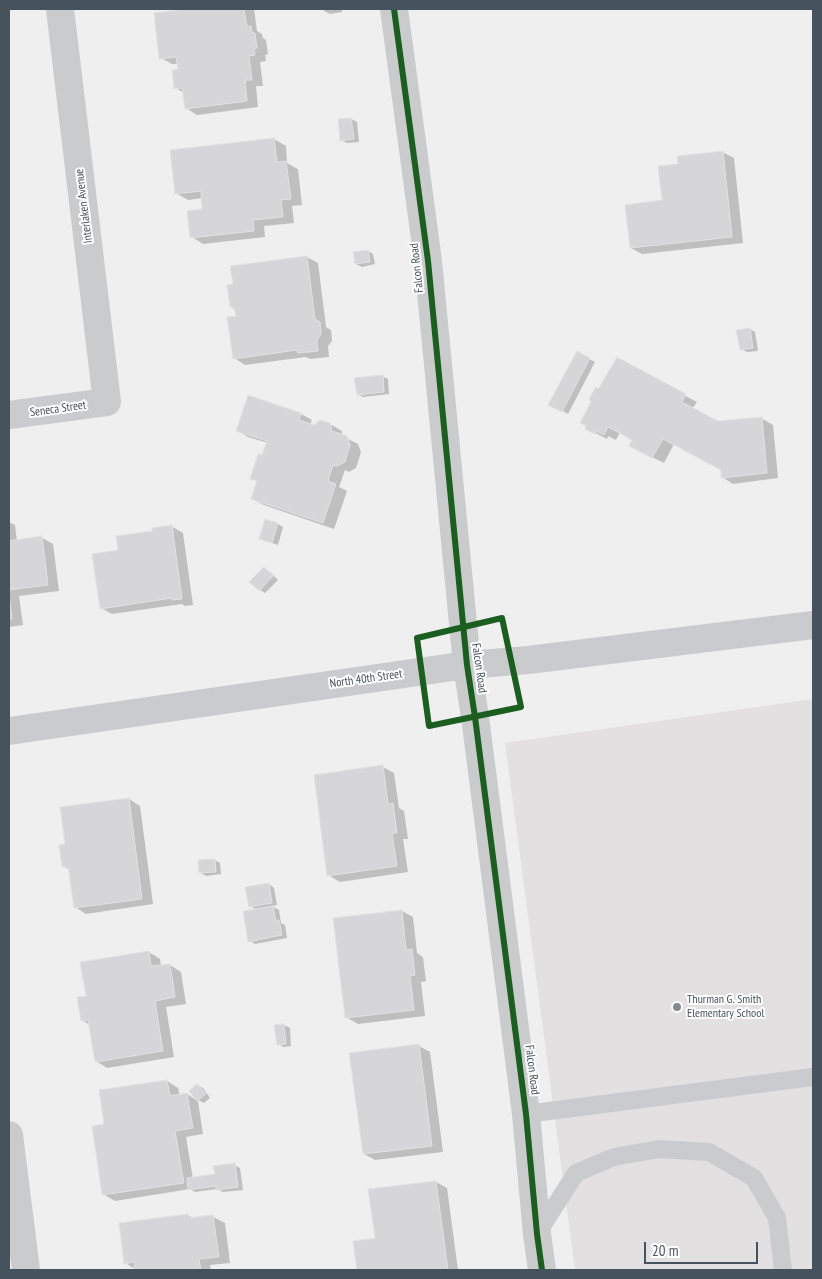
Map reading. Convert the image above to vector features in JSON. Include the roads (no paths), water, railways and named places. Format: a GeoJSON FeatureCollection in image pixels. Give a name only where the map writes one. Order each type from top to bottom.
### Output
{"type":"FeatureCollection","features":[{"type":"Feature","properties":{"kind":"street","name":"Interlaken Avenue"},"geometry":{"type":"LineString","coordinates":[[60,9],[107,402]]}},
{"type":"Feature","properties":{"kind":"street","name":"Falcon Road"},"geometry":{"type":"LineString","coordinates":[[394,9],[428,261],[467,664],[526,1114],[542,1270]]}},
{"type":"Feature","properties":{"kind":"street","name":"Seneca Street"},"geometry":{"type":"LineString","coordinates":[[9,416],[107,402]]}},
{"type":"Feature","properties":{"kind":"street","name":"North 40th Street"},"geometry":{"type":"LineString","coordinates":[[9,731],[467,664],[528,660],[813,625]]}},
{"type":"Feature","properties":{"kind":"street"},"geometry":{"type":"LineString","coordinates":[[9,1135],[26,1270]]}},
{"type":"Feature","properties":{"kind":"lane"},"geometry":{"type":"LineString","coordinates":[[526,1114],[813,1076]]}},
{"type":"Feature","properties":{"kind":"lane"},"geometry":{"type":"LineString","coordinates":[[537,1234],[576,1173],[614,1157],[659,1149],[709,1152],[754,1178],[776,1218],[783,1270]]}},
{"type":"Feature","properties":{"kind":"place","name":"Thurman G. Smith Elementary School"},"geometry":{"type":"Point","coordinates":[677,1007]}}]}
